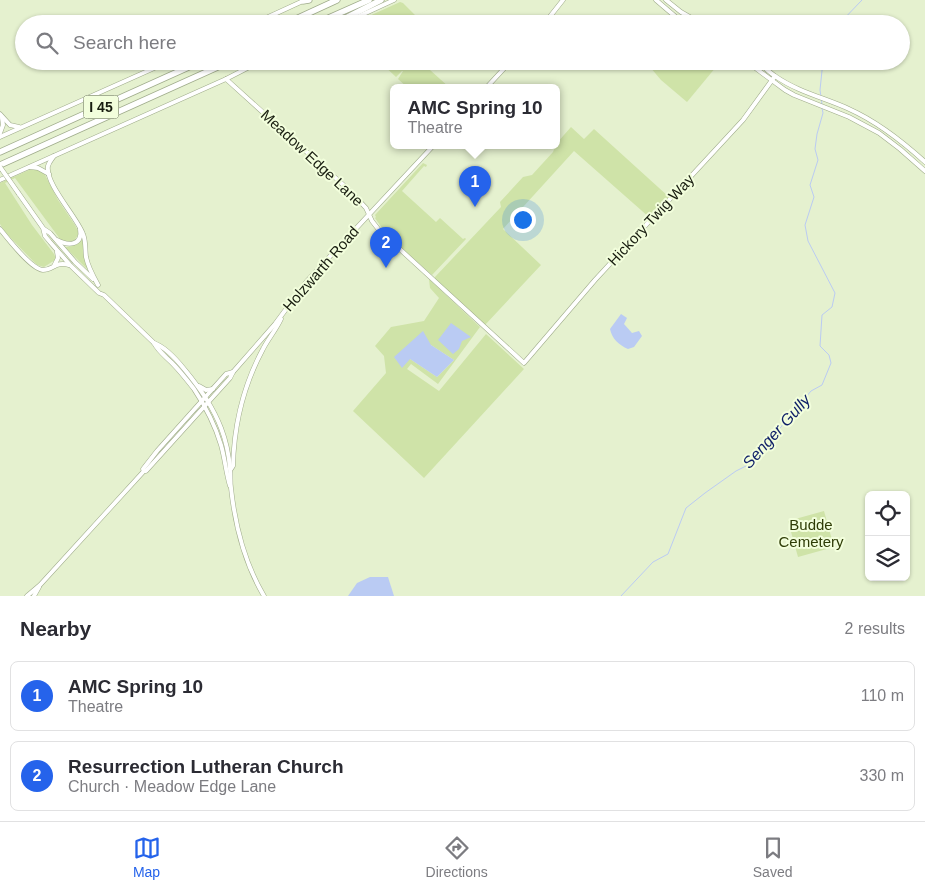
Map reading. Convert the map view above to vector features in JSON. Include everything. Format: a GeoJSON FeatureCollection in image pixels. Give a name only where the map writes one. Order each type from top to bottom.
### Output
{"type":"FeatureCollection","features":[{"type":"Feature","properties":{"kind":"highway"},"geometry":{"type":"LineString","coordinates":[[304,15],[337,0]]}},
{"type":"Feature","properties":{"kind":"highway"},"geometry":{"type":"LineString","coordinates":[[335,15],[369,0]]}},
{"type":"Feature","properties":{"kind":"highway"},"geometry":{"type":"LineString","coordinates":[[352,15],[382,0]]}},
{"type":"Feature","properties":{"kind":"highway","name":"I 45"},"geometry":{"type":"LineString","coordinates":[[0,152],[182,70]]}},
{"type":"Feature","properties":{"kind":"highway","name":"I 45"},"geometry":{"type":"LineString","coordinates":[[0,166],[211,70]]}},
{"type":"Feature","properties":{"kind":"main road"},"geometry":{"type":"LineString","coordinates":[[273,15],[306,0]]}},
{"type":"Feature","properties":{"kind":"main road"},"geometry":{"type":"LineString","coordinates":[[362,15],[394,0]]}},
{"type":"Feature","properties":{"kind":"main road"},"geometry":{"type":"LineString","coordinates":[[551,15],[563,0]]}},
{"type":"Feature","properties":{"kind":"main road"},"geometry":{"type":"LineString","coordinates":[[656,0],[673,15]]}},
{"type":"Feature","properties":{"kind":"main road"},"geometry":{"type":"LineString","coordinates":[[666,0],[686,15]]}},
{"type":"Feature","properties":{"kind":"main road"},"geometry":{"type":"LineString","coordinates":[[0,137],[150,70]]}},
{"type":"Feature","properties":{"kind":"main road"},"geometry":{"type":"LineString","coordinates":[[0,180],[244,70]]}},
{"type":"Feature","properties":{"kind":"main road"},"geometry":{"type":"LineString","coordinates":[[490,84],[503,70]]}},
{"type":"Feature","properties":{"kind":"main road"},"geometry":{"type":"LineString","coordinates":[[757,70],[794,95],[849,117],[879,133],[925,171]]}},
{"type":"Feature","properties":{"kind":"main road"},"geometry":{"type":"LineString","coordinates":[[768,70],[798,89],[874,122],[904,143],[925,162]]}},
{"type":"Feature","properties":{"kind":"main road","name":"Hickory Twig Way"},"geometry":{"type":"LineString","coordinates":[[524,363],[601,274],[743,120],[775,76]]}},
{"type":"Feature","properties":{"kind":"main road","name":"Meadow Edge Lane"},"geometry":{"type":"LineString","coordinates":[[226,79],[350,191],[366,208],[379,230],[524,363]]}},
{"type":"Feature","properties":{"kind":"main road"},"geometry":{"type":"LineString","coordinates":[[794,95],[798,89]]}},
{"type":"Feature","properties":{"kind":"main road"},"geometry":{"type":"LineString","coordinates":[[1,116],[10,125],[21,128]]}},
{"type":"Feature","properties":{"kind":"main road"},"geometry":{"type":"LineString","coordinates":[[0,133],[3,124],[1,116]]}},
{"type":"Feature","properties":{"kind":"main road","name":"Holzwarth Road"},"geometry":{"type":"LineString","coordinates":[[27,596],[40,585],[205,406],[276,324],[307,281],[430,149]]}},
{"type":"Feature","properties":{"kind":"main road"},"geometry":{"type":"LineString","coordinates":[[56,154],[48,166],[49,174],[59,195],[85,237],[86,256],[98,285]]}},
{"type":"Feature","properties":{"kind":"main road"},"geometry":{"type":"LineString","coordinates":[[0,166],[43,228],[50,233],[102,289],[104,295]]}},
{"type":"Feature","properties":{"kind":"main road"},"geometry":{"type":"LineString","coordinates":[[28,167],[38,168],[49,174]]}},
{"type":"Feature","properties":{"kind":"main road"},"geometry":{"type":"LineString","coordinates":[[55,239],[63,244],[76,243],[81,236],[77,223]]}},
{"type":"Feature","properties":{"kind":"main road"},"geometry":{"type":"LineString","coordinates":[[43,228],[45,236],[71,266],[154,343],[157,349],[179,370],[202,401],[222,447],[240,539],[252,572],[264,596]]}},
{"type":"Feature","properties":{"kind":"main road"},"geometry":{"type":"LineString","coordinates":[[0,229],[30,263],[37,268],[44,270],[62,264],[71,266]]}},
{"type":"Feature","properties":{"kind":"main road"},"geometry":{"type":"LineString","coordinates":[[54,266],[58,258],[55,248]]}},
{"type":"Feature","properties":{"kind":"main road"},"geometry":{"type":"LineString","coordinates":[[230,470],[233,466],[237,420],[245,390],[254,367],[284,312]]}},
{"type":"Feature","properties":{"kind":"main road"},"geometry":{"type":"LineString","coordinates":[[154,343],[161,345],[183,367],[208,402],[221,428],[226,446],[230,470],[230,486]]}},
{"type":"Feature","properties":{"kind":"main road","name":"Holzwarth Road"},"geometry":{"type":"LineString","coordinates":[[144,471],[143,469],[157,451],[205,397],[226,374],[233,372]]}},
{"type":"Feature","properties":{"kind":"main road"},"geometry":{"type":"LineString","coordinates":[[198,386],[206,390],[213,389]]}},
{"type":"Feature","properties":{"kind":"main road"},"geometry":{"type":"LineString","coordinates":[[197,414],[203,413],[210,417]]}},
{"type":"Feature","properties":{"kind":"main road","name":"Holzwarth Road"},"geometry":{"type":"LineString","coordinates":[[34,596],[40,585]]}},
{"type":"Feature","properties":{"kind":"green space"},"geometry":{"type":"Polygon","coordinates":[[[400,2],[415,15],[371,15],[400,2]]]}},
{"type":"Feature","properties":{"kind":"green space"},"geometry":{"type":"Polygon","coordinates":[[[389,70],[430,70],[446,84],[404,84],[398,79],[403,71],[396,77],[389,70]]]}},
{"type":"Feature","properties":{"kind":"green space"},"geometry":{"type":"Polygon","coordinates":[[[653,70],[714,70],[687,102],[661,80],[653,70]]]}},
{"type":"Feature","properties":{"kind":"green space"},"geometry":{"type":"Polygon","coordinates":[[[571,127],[584,139],[594,129],[669,197],[650,218],[574,151],[503,229],[541,265],[485,325],[435,280],[435,277],[501,207],[500,202],[523,177],[532,175],[554,149],[560,149],[560,139],[571,127]]]}},
{"type":"Feature","properties":{"kind":"green space"},"geometry":{"type":"Polygon","coordinates":[[[423,163],[427,165],[426,167],[424,166],[402,191],[436,222],[440,218],[463,239],[466,239],[432,275],[386,234],[375,218],[375,215],[423,163]]]}},
{"type":"Feature","properties":{"kind":"green space"},"geometry":{"type":"Polygon","coordinates":[[[35,169],[44,173],[58,200],[78,231],[74,241],[63,241],[15,178],[5,183],[55,256],[55,260],[44,267],[37,265],[5,232],[0,224],[0,183],[35,169]]]}},
{"type":"Feature","properties":{"kind":"green space"},"geometry":{"type":"Polygon","coordinates":[[[82,234],[90,272],[65,247],[76,244],[82,234]]]}},
{"type":"Feature","properties":{"kind":"green space"},"geometry":{"type":"Polygon","coordinates":[[[429,279],[480,327],[438,384],[411,364],[407,369],[439,391],[486,334],[524,369],[424,478],[353,411],[386,373],[384,356],[375,346],[391,327],[424,321],[439,298],[430,288],[429,279]],[[431,345],[410,359],[437,377],[454,360],[431,345]]]}},
{"type":"Feature","properties":{"kind":"green space","name":"Budde Cemetery"},"geometry":{"type":"Polygon","coordinates":[[[824,511],[834,547],[798,557],[788,521],[824,511]]]}},
{"type":"Feature","properties":{"kind":"water"},"geometry":{"type":"Polygon","coordinates":[[[621,314],[627,318],[624,324],[632,333],[639,331],[642,336],[634,347],[628,349],[616,341],[610,329],[621,314]]]}},
{"type":"Feature","properties":{"kind":"water"},"geometry":{"type":"Polygon","coordinates":[[[451,323],[471,337],[462,341],[459,349],[453,354],[438,340],[451,323]]]}},
{"type":"Feature","properties":{"kind":"water"},"geometry":{"type":"Polygon","coordinates":[[[423,331],[431,345],[454,360],[437,377],[410,359],[402,368],[394,357],[423,331]]]}},
{"type":"Feature","properties":{"kind":"water"},"geometry":{"type":"Polygon","coordinates":[[[370,577],[388,577],[394,596],[348,596],[357,583],[370,577]]]}},
{"type":"Feature","properties":{"kind":"waterway","name":"Senger Gully"},"geometry":{"type":"LineString","coordinates":[[848,15],[862,0]]}},
{"type":"Feature","properties":{"kind":"waterway","name":"Senger Gully"},"geometry":{"type":"LineString","coordinates":[[822,70],[820,90],[822,104]]}},
{"type":"Feature","properties":{"kind":"waterway","name":"Senger Gully"},"geometry":{"type":"LineString","coordinates":[[621,596],[653,562],[668,554],[686,508],[736,471],[750,464],[811,391],[822,385],[831,363],[829,355],[820,346],[822,315],[832,307],[835,293],[808,241],[805,225],[814,197],[810,185],[818,160],[815,149],[823,113],[822,108]]}},
{"type":"Feature","properties":{"kind":"place","name":"AMC Spring 10"},"geometry":{"type":"Point","coordinates":[475,207]}},
{"type":"Feature","properties":{"kind":"place","name":"Resurrection Lutheran Church"},"geometry":{"type":"Point","coordinates":[386,268]}}]}
